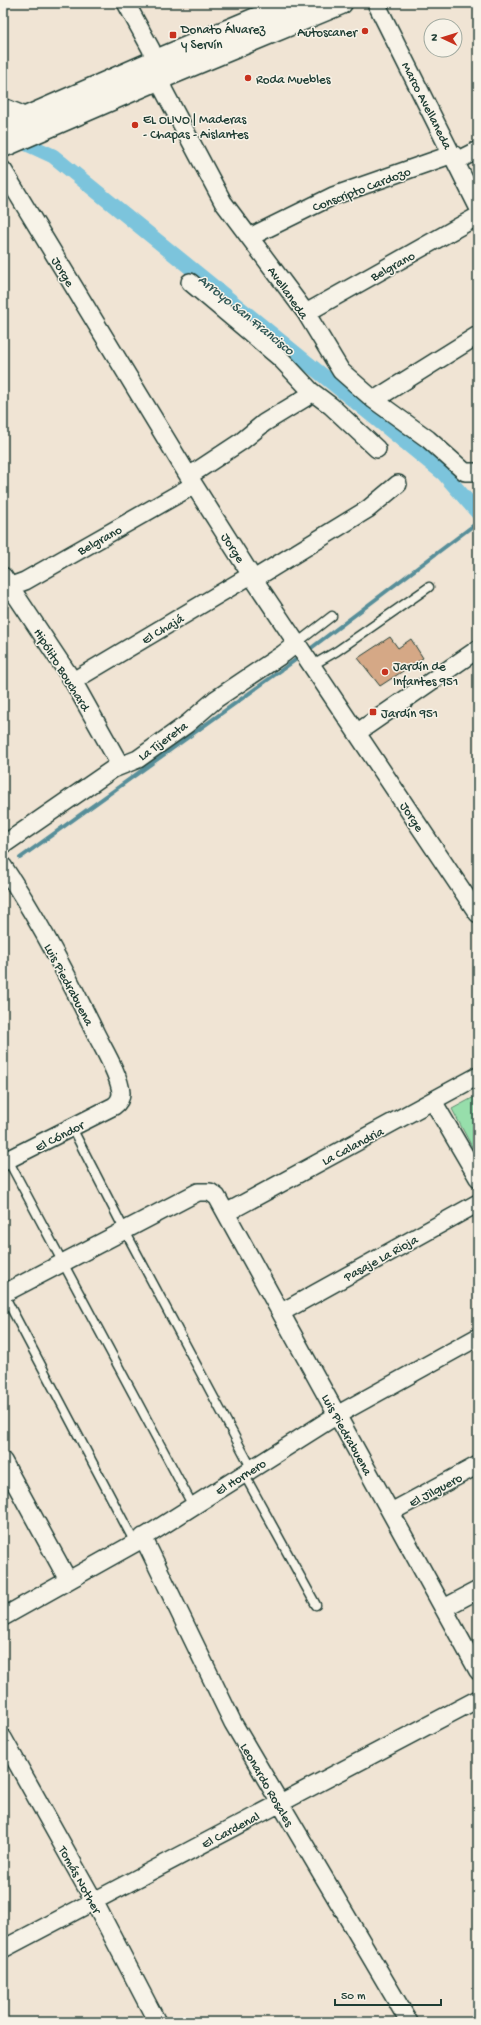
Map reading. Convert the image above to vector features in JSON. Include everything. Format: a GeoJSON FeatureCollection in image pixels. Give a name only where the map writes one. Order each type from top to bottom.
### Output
{"type":"FeatureCollection","features":[{"type":"Feature","properties":{"kind":"main road"},"geometry":{"type":"LineString","coordinates":[[3,146],[33,124],[158,69],[294,3]]}},
{"type":"Feature","properties":{"kind":"main road"},"geometry":{"type":"LineString","coordinates":[[158,69],[341,3]]}},
{"type":"Feature","properties":{"kind":"main road"},"geometry":{"type":"LineString","coordinates":[[3,128],[33,124]]}},
{"type":"Feature","properties":{"kind":"street","name":"Avellaneda"},"geometry":{"type":"LineString","coordinates":[[126,3],[158,69],[164,91],[217,191],[306,313],[341,371],[374,400],[428,439],[465,472],[478,472]]}},
{"type":"Feature","properties":{"kind":"street","name":"Marco Avellaneda"},"geometry":{"type":"LineString","coordinates":[[376,3],[478,207]]}},
{"type":"Feature","properties":{"kind":"street"},"geometry":{"type":"LineString","coordinates":[[3,107],[33,124]]}},
{"type":"Feature","properties":{"kind":"street","name":"Conscripto Cardozo"},"geometry":{"type":"LineString","coordinates":[[250,237],[332,196],[478,150]]}},
{"type":"Feature","properties":{"kind":"street","name":"Jorge"},"geometry":{"type":"LineString","coordinates":[[3,170],[191,480],[253,577],[358,732],[478,914]]}},
{"type":"Feature","properties":{"kind":"street","name":"Belgrano"},"geometry":{"type":"LineString","coordinates":[[306,313],[478,216]]}},
{"type":"Feature","properties":{"kind":"street"},"geometry":{"type":"LineString","coordinates":[[190,282],[276,355],[311,391],[331,406],[376,448]]}},
{"type":"Feature","properties":{"kind":"street"},"geometry":{"type":"LineString","coordinates":[[374,400],[478,335]]}},
{"type":"Feature","properties":{"kind":"street","name":"Belgrano"},"geometry":{"type":"LineString","coordinates":[[5,584],[25,581],[191,480],[264,423],[305,398],[311,391]]}},
{"type":"Feature","properties":{"kind":"street","name":"El Chajá"},"geometry":{"type":"LineString","coordinates":[[73,681],[368,509],[398,484]]}},
{"type":"Feature","properties":{"kind":"street","name":"Hipólito Bouchard"},"geometry":{"type":"LineString","coordinates":[[5,584],[73,681],[120,765]]}},
{"type":"Feature","properties":{"kind":"street"},"geometry":{"type":"LineString","coordinates":[[358,732],[478,648]]}},
{"type":"Feature","properties":{"kind":"street","name":"La Tijereta"},"geometry":{"type":"LineString","coordinates":[[3,845],[120,765],[138,759],[187,724],[216,699],[284,654],[305,654]]}},
{"type":"Feature","properties":{"kind":"street","name":"Luis Piedrabuena"},"geometry":{"type":"LineString","coordinates":[[3,866],[76,993],[105,1052],[121,1091],[120,1102],[114,1106]]}},
{"type":"Feature","properties":{"kind":"street","name":"La Calandria"},"geometry":{"type":"LineString","coordinates":[[226,1213],[478,1076]]}},
{"type":"Feature","properties":{"kind":"street"},"geometry":{"type":"LineString","coordinates":[[433,1101],[478,1178]]}},
{"type":"Feature","properties":{"kind":"street","name":"El Cóndor"},"geometry":{"type":"LineString","coordinates":[[5,1161],[114,1106]]}},
{"type":"Feature","properties":{"kind":"street","name":"Luis Piedrabuena"},"geometry":{"type":"LineString","coordinates":[[125,1231],[198,1192],[210,1192],[218,1196],[478,1671]]}},
{"type":"Feature","properties":{"kind":"street","name":"Pasaje La Rioja"},"geometry":{"type":"LineString","coordinates":[[282,1312],[478,1203]]}},
{"type":"Feature","properties":{"kind":"street"},"geometry":{"type":"LineString","coordinates":[[3,1293],[64,1264],[125,1231]]}},
{"type":"Feature","properties":{"kind":"street","name":"El Hornero"},"geometry":{"type":"LineString","coordinates":[[3,1617],[139,1540],[337,1415],[478,1337]]}},
{"type":"Feature","properties":{"kind":"street"},"geometry":{"type":"LineString","coordinates":[[3,1461],[68,1580]]}},
{"type":"Feature","properties":{"kind":"street","name":"El Jilguero"},"geometry":{"type":"LineString","coordinates":[[391,1512],[478,1465]]}},
{"type":"Feature","properties":{"kind":"street","name":"Leonardo Rosales"},"geometry":{"type":"LineString","coordinates":[[139,1540],[233,1724],[408,2022]]}},
{"type":"Feature","properties":{"kind":"street"},"geometry":{"type":"LineString","coordinates":[[444,1608],[478,1590]]}},
{"type":"Feature","properties":{"kind":"street","name":"El Cardenal"},"geometry":{"type":"LineString","coordinates":[[3,1949],[279,1802],[478,1699]]}},
{"type":"Feature","properties":{"kind":"street","name":"Tomás Nother"},"geometry":{"type":"LineString","coordinates":[[3,1738],[94,1901],[157,2022]]}},
{"type":"Feature","properties":{"kind":"lane"},"geometry":{"type":"LineString","coordinates":[[305,654],[337,651],[429,588]]}},
{"type":"Feature","properties":{"kind":"lane"},"geometry":{"type":"LineString","coordinates":[[305,654],[332,616]]}},
{"type":"Feature","properties":{"kind":"lane"},"geometry":{"type":"LineString","coordinates":[[72,1128],[316,1604]]}},
{"type":"Feature","properties":{"kind":"lane"},"geometry":{"type":"LineString","coordinates":[[5,1161],[64,1264],[193,1506]]}},
{"type":"Feature","properties":{"kind":"lane"},"geometry":{"type":"LineString","coordinates":[[3,1293],[139,1540]]}},
{"type":"Feature","properties":{"kind":"green space"},"geometry":{"type":"Polygon","coordinates":[[[478,1095],[478,1158],[452,1109],[478,1095]]]}},
{"type":"Feature","properties":{"kind":"building","name":"Jardín de Infantes 951"},"geometry":{"type":"Polygon","coordinates":[[[390,637],[398,648],[411,639],[423,658],[380,686],[358,658],[390,637]]]}},
{"type":"Feature","properties":{"kind":"waterway","name":"Arroyo San Francisco"},"geometry":{"type":"LineString","coordinates":[[14,138],[53,156],[444,474],[478,513]]}},
{"type":"Feature","properties":{"kind":"waterway"},"geometry":{"type":"LineString","coordinates":[[306,652],[478,522]]}},
{"type":"Feature","properties":{"kind":"waterway"},"geometry":{"type":"LineString","coordinates":[[20,858],[301,656]]}},
{"type":"Feature","properties":{"kind":"place","name":"Autoscaner"},"geometry":{"type":"Point","coordinates":[365,31]}},
{"type":"Feature","properties":{"kind":"place","name":"Donato Álvarez y Servín"},"geometry":{"type":"Point","coordinates":[173,35]}},
{"type":"Feature","properties":{"kind":"place","name":"Roda Muebles"},"geometry":{"type":"Point","coordinates":[248,78]}},
{"type":"Feature","properties":{"kind":"place","name":"EL OLIVO | Maderas - Chapas - Aislantes"},"geometry":{"type":"Point","coordinates":[135,125]}},
{"type":"Feature","properties":{"kind":"place","name":"Jardín de Infantes 951"},"geometry":{"type":"Point","coordinates":[385,672]}},
{"type":"Feature","properties":{"kind":"place","name":"Jardín 951"},"geometry":{"type":"Point","coordinates":[373,712]}}]}
